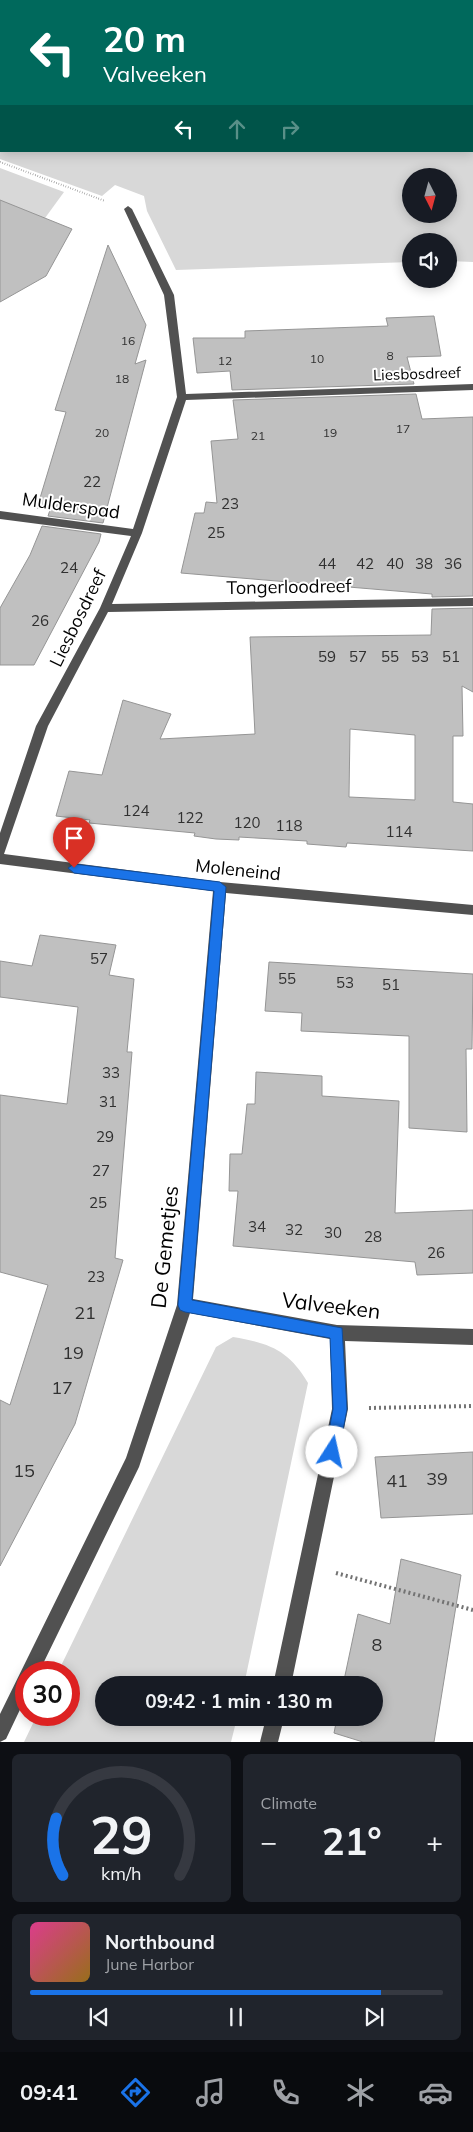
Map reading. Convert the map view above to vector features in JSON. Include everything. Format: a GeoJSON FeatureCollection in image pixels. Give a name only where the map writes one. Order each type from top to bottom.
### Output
{"type":"FeatureCollection","features":[{"type":"Feature","properties":{"kind":"street","name":"Liesbosdreef"},"geometry":{"type":"LineString","coordinates":[[0,851],[42,726],[105,608],[137,533],[182,397],[169,294],[128,209]]}},
{"type":"Feature","properties":{"kind":"street","name":"Liesbosdreef"},"geometry":{"type":"LineString","coordinates":[[182,397],[473,387]]}},
{"type":"Feature","properties":{"kind":"street","name":"Mulderspad"},"geometry":{"type":"LineString","coordinates":[[0,515],[137,533]]}},
{"type":"Feature","properties":{"kind":"street","name":"Tongerloodreef"},"geometry":{"type":"LineString","coordinates":[[105,608],[473,602]]}},
{"type":"Feature","properties":{"kind":"street","name":"Moleneind"},"geometry":{"type":"LineString","coordinates":[[0,859],[220,887],[473,910]]}},
{"type":"Feature","properties":{"kind":"street","name":"De Gemetjes"},"geometry":{"type":"LineString","coordinates":[[35,1661],[133,1461],[185,1305],[220,887]]}},
{"type":"Feature","properties":{"kind":"street","name":"Valveeken"},"geometry":{"type":"LineString","coordinates":[[185,1305],[337,1333],[473,1336]]}},
{"type":"Feature","properties":{"kind":"street"},"geometry":{"type":"LineString","coordinates":[[284,1676],[340,1409],[337,1333]]}},
{"type":"Feature","properties":{"kind":"street"},"geometry":{"type":"LineString","coordinates":[[0,1733],[15,1702]]}},
{"type":"Feature","properties":{"kind":"street"},"geometry":{"type":"LineString","coordinates":[[269,1742],[273,1726]]}},
{"type":"Feature","properties":{"kind":"path"},"geometry":{"type":"LineString","coordinates":[[0,162],[128,209]]}},
{"type":"Feature","properties":{"kind":"path"},"geometry":{"type":"LineString","coordinates":[[340,1409],[473,1406]]}},
{"type":"Feature","properties":{"kind":"path"},"geometry":{"type":"LineString","coordinates":[[308,1565],[473,1610]]}},
{"type":"Feature","properties":{"kind":"shaded area"},"geometry":{"type":"Polygon","coordinates":[[[0,152],[473,152],[473,262],[457,261],[457,233],[402,233],[402,262],[176,270],[147,211],[144,196],[115,185],[102,196],[0,159],[0,152]]]}},
{"type":"Feature","properties":{"kind":"shaded area"},"geometry":{"type":"Polygon","coordinates":[[[0,168],[64,192],[29,240],[0,250],[0,168]]]}},
{"type":"Feature","properties":{"kind":"shaded area"},"geometry":{"type":"Polygon","coordinates":[[[233,1337],[268,1345],[293,1363],[308,1383],[246,1676],[95,1676],[95,1726],[235,1726],[231,1742],[24,1742],[32,1726],[80,1726],[80,1661],[63,1661],[216,1347],[233,1337]]]}},
{"type":"Feature","properties":{"kind":"building"},"geometry":{"type":"Polygon","coordinates":[[[0,200],[72,229],[46,276],[0,302],[0,200]]]}},
{"type":"Feature","properties":{"kind":"building"},"geometry":{"type":"Polygon","coordinates":[[[108,245],[146,325],[135,364],[146,360],[103,523],[48,516],[50,510],[37,508],[66,412],[55,410],[108,245]]]}},
{"type":"Feature","properties":{"kind":"building"},"geometry":{"type":"Polygon","coordinates":[[[434,316],[441,356],[407,357],[414,384],[232,390],[230,371],[197,373],[193,338],[245,338],[245,331],[388,326],[386,318],[434,316]]]}},
{"type":"Feature","properties":{"kind":"building"},"geometry":{"type":"Polygon","coordinates":[[[416,394],[422,419],[473,417],[473,596],[432,597],[432,594],[181,573],[195,513],[204,513],[206,502],[217,503],[211,441],[238,439],[233,400],[416,394]]]}},
{"type":"Feature","properties":{"kind":"building"},"geometry":{"type":"Polygon","coordinates":[[[42,526],[101,534],[99,542],[34,665],[0,665],[0,608],[30,555],[42,526]]]}},
{"type":"Feature","properties":{"kind":"building"},"geometry":{"type":"Polygon","coordinates":[[[473,608],[473,692],[462,686],[463,736],[453,736],[453,802],[473,804],[473,851],[347,843],[346,847],[307,844],[307,841],[239,837],[239,840],[216,839],[194,836],[195,833],[89,823],[90,820],[56,816],[69,771],[102,775],[123,700],[171,714],[160,739],[255,734],[250,637],[431,635],[432,609],[473,608]],[[350,729],[349,797],[415,800],[415,735],[350,729]]]}},
{"type":"Feature","properties":{"kind":"building"},"geometry":{"type":"Polygon","coordinates":[[[40,935],[116,945],[109,975],[134,979],[127,1052],[132,1052],[115,1258],[123,1260],[75,1424],[0,1566],[0,1400],[10,1405],[48,1285],[0,1272],[0,1095],[67,1104],[78,1007],[0,997],[0,961],[32,966],[40,935]]]}},
{"type":"Feature","properties":{"kind":"building"},"geometry":{"type":"Polygon","coordinates":[[[269,962],[473,974],[472,1049],[466,1049],[467,1132],[409,1128],[409,1036],[301,1031],[302,1013],[265,1011],[269,962]]]}},
{"type":"Feature","properties":{"kind":"building"},"geometry":{"type":"Polygon","coordinates":[[[256,1072],[322,1076],[322,1096],[399,1101],[395,1213],[473,1210],[473,1273],[417,1275],[415,1262],[233,1246],[238,1191],[229,1191],[230,1154],[242,1154],[247,1104],[255,1104],[256,1072]]]}},
{"type":"Feature","properties":{"kind":"building"},"geometry":{"type":"Polygon","coordinates":[[[473,1452],[473,1514],[381,1518],[375,1457],[473,1452]]]}},
{"type":"Feature","properties":{"kind":"building"},"geometry":{"type":"Polygon","coordinates":[[[401,1559],[461,1575],[434,1742],[363,1742],[334,1733],[335,1726],[383,1726],[383,1676],[345,1676],[358,1614],[390,1624],[401,1559]]]}},
{"type":"Feature","properties":{"kind":"route"},"geometry":{"type":"LineString","coordinates":[[74,868],[220,887],[185,1305],[337,1333],[340,1409],[332,1452]]}}]}
